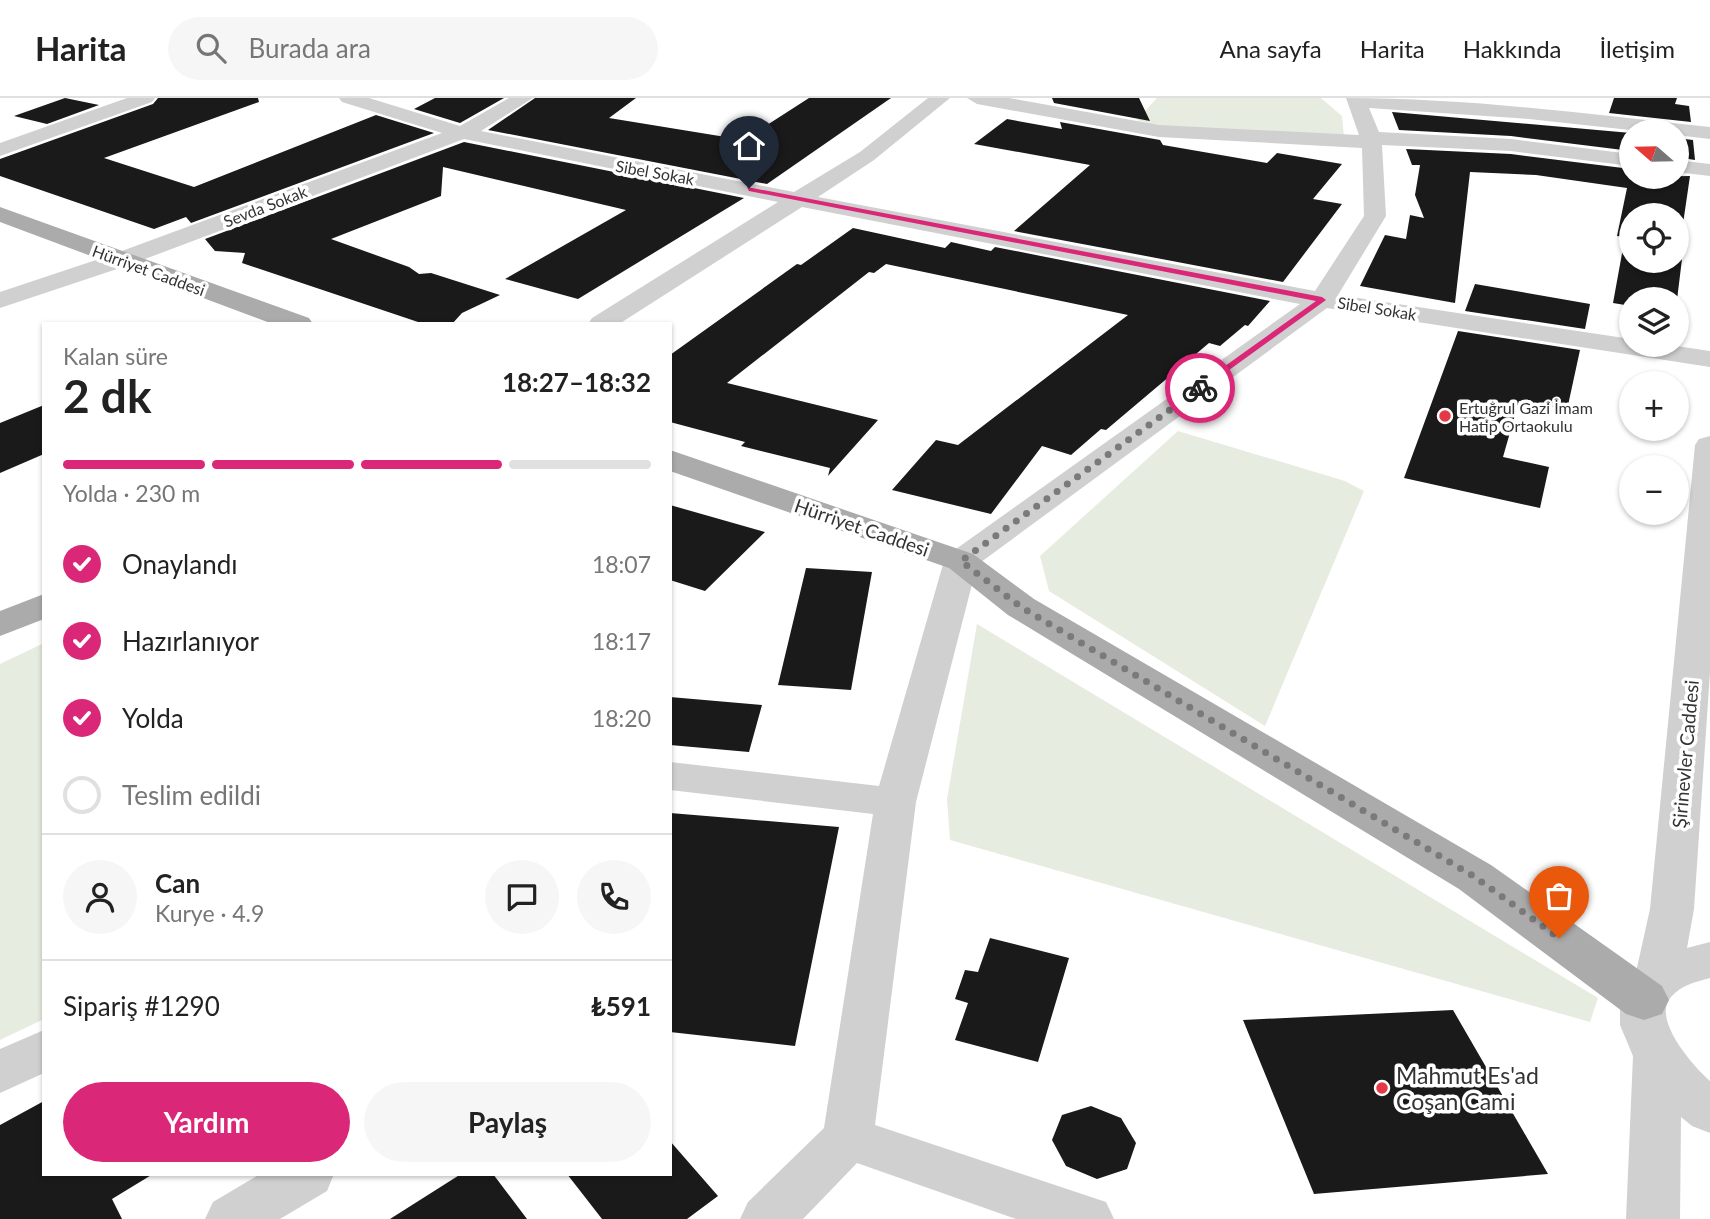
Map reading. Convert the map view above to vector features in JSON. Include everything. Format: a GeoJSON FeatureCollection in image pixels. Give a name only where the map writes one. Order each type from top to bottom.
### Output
{"type":"FeatureCollection","features":[{"type":"Feature","properties":{"kind":"main road","name":"Hürriyet Caddesi"},"geometry":{"type":"LineString","coordinates":[[0,214],[293,322]]}},
{"type":"Feature","properties":{"kind":"main road","name":"Hürriyet Caddesi"},"geometry":{"type":"LineString","coordinates":[[672,461],[961,561],[1021,607],[1475,877],[1651,989]]}},
{"type":"Feature","properties":{"kind":"main road"},"geometry":{"type":"LineString","coordinates":[[0,625],[42,606]]}},
{"type":"Feature","properties":{"kind":"street","name":"Sibel Sokak"},"geometry":{"type":"LineString","coordinates":[[349,98],[462,132],[617,165],[802,198],[1322,300],[1710,359]]}},
{"type":"Feature","properties":{"kind":"street","name":"Sevda Sokak"},"geometry":{"type":"LineString","coordinates":[[0,300],[120,260],[462,132],[523,98]]}},
{"type":"Feature","properties":{"kind":"street"},"geometry":{"type":"LineString","coordinates":[[604,322],[867,156],[940,98]]}},
{"type":"Feature","properties":{"kind":"street"},"geometry":{"type":"LineString","coordinates":[[977,98],[1160,131],[1511,145],[1619,158]]}},
{"type":"Feature","properties":{"kind":"street"},"geometry":{"type":"LineString","coordinates":[[0,150],[136,99]]}},
{"type":"Feature","properties":{"kind":"street"},"geometry":{"type":"LineString","coordinates":[[766,1219],[848,1138],[895,802],[961,561],[1322,300],[1375,216],[1371,140],[1357,100],[1529,113],[1710,133]]}},
{"type":"Feature","properties":{"kind":"street"},"geometry":{"type":"LineString","coordinates":[[1689,168],[1710,170]]}},
{"type":"Feature","properties":{"kind":"street","name":"Şirinevler Caddesi"},"geometry":{"type":"LineString","coordinates":[[1710,445],[1672,909],[1643,1027],[1657,1058],[1682,1090],[1710,1111]]}},
{"type":"Feature","properties":{"kind":"street"},"geometry":{"type":"LineString","coordinates":[[672,776],[895,802]]}},
{"type":"Feature","properties":{"kind":"street"},"geometry":{"type":"LineString","coordinates":[[1651,989],[1682,964],[1710,960]]}},
{"type":"Feature","properties":{"kind":"street"},"geometry":{"type":"LineString","coordinates":[[0,1072],[42,1051]]}},
{"type":"Feature","properties":{"kind":"street","name":"Şirinevler Caddesi"},"geometry":{"type":"LineString","coordinates":[[1653,1219],[1657,1058]]}},
{"type":"Feature","properties":{"kind":"street"},"geometry":{"type":"LineString","coordinates":[[848,1138],[1087,1219]]}},
{"type":"Feature","properties":{"kind":"street"},"geometry":{"type":"LineString","coordinates":[[232,1219],[305,1176]]}},
{"type":"Feature","properties":{"kind":"shaded area"},"geometry":{"type":"Polygon","coordinates":[[[1157,98],[1321,98],[1342,116],[1344,137],[1164,128],[1137,120],[1157,98]]]}},
{"type":"Feature","properties":{"kind":"shaded area"},"geometry":{"type":"Polygon","coordinates":[[[1178,431],[1345,481],[1364,491],[1265,726],[1049,591],[1040,556],[1178,431]]]}},
{"type":"Feature","properties":{"kind":"shaded area"},"geometry":{"type":"Polygon","coordinates":[[[977,624],[1598,998],[1590,1022],[950,840],[947,799],[977,624]]]}},
{"type":"Feature","properties":{"kind":"shaded area"},"geometry":{"type":"Polygon","coordinates":[[[42,644],[42,1020],[0,1040],[0,664],[42,644]]]}},
{"type":"Feature","properties":{"kind":"building"},"geometry":{"type":"Polygon","coordinates":[[[65,98],[99,105],[47,124],[14,116],[65,98]]]}},
{"type":"Feature","properties":{"kind":"building"},"geometry":{"type":"Polygon","coordinates":[[[158,98],[258,98],[259,102],[104,158],[194,187],[376,115],[434,133],[191,223],[186,217],[154,229],[0,176],[0,159],[153,104],[158,98]]]}},
{"type":"Feature","properties":{"kind":"building"},"geometry":{"type":"Polygon","coordinates":[[[435,98],[504,98],[460,123],[414,109],[435,98]]]}},
{"type":"Feature","properties":{"kind":"building"},"geometry":{"type":"Polygon","coordinates":[[[535,98],[636,98],[609,118],[744,140],[809,98],[891,98],[767,184],[488,130],[535,98]]]}},
{"type":"Feature","properties":{"kind":"building"},"geometry":{"type":"Polygon","coordinates":[[[1052,98],[1139,98],[1150,121],[1054,103],[1052,98]]]}},
{"type":"Feature","properties":{"kind":"building"},"geometry":{"type":"Polygon","coordinates":[[[1614,98],[1677,98],[1675,104],[1689,106],[1691,122],[1689,119],[1609,113],[1614,98]]]}},
{"type":"Feature","properties":{"kind":"building"},"geometry":{"type":"Polygon","coordinates":[[[1392,112],[1619,132],[1619,150],[1511,136],[1399,130],[1392,112]]]}},
{"type":"Feature","properties":{"kind":"building"},"geometry":{"type":"Polygon","coordinates":[[[1007,119],[1062,129],[1060,122],[1160,140],[1163,145],[1267,163],[1277,153],[1342,164],[1313,199],[1342,204],[1283,282],[1014,231],[1090,165],[974,144],[1007,119]]]}},
{"type":"Feature","properties":{"kind":"building"},"geometry":{"type":"Polygon","coordinates":[[[1689,140],[1693,140],[1695,160],[1689,159],[1689,140]]]}},
{"type":"Feature","properties":{"kind":"building"},"geometry":{"type":"Polygon","coordinates":[[[464,142],[744,198],[578,299],[505,279],[626,210],[443,167],[441,196],[331,239],[409,267],[419,274],[431,273],[500,295],[462,313],[454,322],[418,322],[242,263],[245,253],[215,251],[205,239],[464,142]]]}},
{"type":"Feature","properties":{"kind":"building"},"geometry":{"type":"Polygon","coordinates":[[[1406,149],[1511,154],[1619,168],[1619,187],[1536,175],[1470,172],[1455,303],[1360,286],[1385,235],[1406,239],[1410,215],[1424,218],[1415,195],[1420,165],[1412,165],[1406,149]]]}},
{"type":"Feature","properties":{"kind":"building"},"geometry":{"type":"Polygon","coordinates":[[[1627,189],[1688,189],[1686,203],[1624,203],[1627,189]]]}},
{"type":"Feature","properties":{"kind":"building"},"geometry":{"type":"Polygon","coordinates":[[[853,228],[945,248],[951,242],[991,251],[995,247],[1270,301],[1248,326],[1245,325],[1220,346],[1209,343],[1106,430],[1101,429],[1071,455],[1042,446],[991,514],[892,490],[936,440],[958,445],[1128,315],[886,264],[874,273],[869,272],[727,383],[878,420],[828,476],[830,468],[741,446],[745,442],[672,423],[672,354],[797,264],[801,265],[853,228]]]}},
{"type":"Feature","properties":{"kind":"building"},"geometry":{"type":"Polygon","coordinates":[[[1619,270],[1619,273],[1680,273],[1679,287],[1619,287],[1619,304],[1613,303],[1619,270]]]}},
{"type":"Feature","properties":{"kind":"building"},"geometry":{"type":"Polygon","coordinates":[[[1475,284],[1590,304],[1585,329],[1465,311],[1475,284]]]}},
{"type":"Feature","properties":{"kind":"building"},"geometry":{"type":"Polygon","coordinates":[[[1458,331],[1580,350],[1567,410],[1519,401],[1503,457],[1549,467],[1540,508],[1404,478],[1458,331]]]}},
{"type":"Feature","properties":{"kind":"building"},"geometry":{"type":"Polygon","coordinates":[[[42,406],[42,455],[0,473],[0,423],[42,406]]]}},
{"type":"Feature","properties":{"kind":"building"},"geometry":{"type":"Polygon","coordinates":[[[672,506],[765,532],[705,591],[672,581],[672,506]]]}},
{"type":"Feature","properties":{"kind":"building"},"geometry":{"type":"Polygon","coordinates":[[[806,568],[872,572],[851,690],[778,685],[806,568]]]}},
{"type":"Feature","properties":{"kind":"building"},"geometry":{"type":"Polygon","coordinates":[[[672,697],[762,705],[749,752],[672,745],[672,697]]]}},
{"type":"Feature","properties":{"kind":"building"},"geometry":{"type":"Polygon","coordinates":[[[672,813],[839,827],[795,1046],[672,1032],[672,813]]]}},
{"type":"Feature","properties":{"kind":"building"},"geometry":{"type":"Polygon","coordinates":[[[990,938],[1069,958],[1038,1062],[955,1040],[968,1003],[955,999],[965,970],[978,972],[990,938]]]}},
{"type":"Feature","properties":{"kind":"building"},"geometry":{"type":"Polygon","coordinates":[[[1453,1010],[1548,1174],[1314,1194],[1243,1020],[1453,1010]]]}},
{"type":"Feature","properties":{"kind":"building"},"geometry":{"type":"Polygon","coordinates":[[[42,1102],[42,1176],[150,1176],[112,1199],[122,1219],[0,1219],[0,1125],[42,1102]]]}},
{"type":"Feature","properties":{"kind":"building"},"geometry":{"type":"Polygon","coordinates":[[[1091,1106],[1121,1118],[1136,1143],[1127,1169],[1097,1179],[1066,1166],[1052,1140],[1062,1115],[1091,1106]]]}},
{"type":"Feature","properties":{"kind":"building"},"geometry":{"type":"Polygon","coordinates":[[[672,1143],[718,1196],[687,1219],[602,1219],[569,1176],[672,1176],[672,1143]]]}},
{"type":"Feature","properties":{"kind":"building"},"geometry":{"type":"Polygon","coordinates":[[[458,1176],[495,1176],[527,1219],[390,1219],[458,1176]]]}},
{"type":"Feature","properties":{"kind":"way so far"},"geometry":{"type":"LineString","coordinates":[[1200,388],[961,561],[1021,607],[1475,877],[1559,938]]}},
{"type":"Feature","properties":{"kind":"place","name":"Ertuğrul Gazi İmam Hatip Ortaokulu"},"geometry":{"type":"Point","coordinates":[1445,416]}},
{"type":"Feature","properties":{"kind":"place","name":"Mahmut Es'ad Coşan Cami"},"geometry":{"type":"Point","coordinates":[1382,1088]}},
{"type":"Feature","properties":{"kind":"route"},"geometry":{"type":"LineString","coordinates":[[749,188],[1322,300],[1200,388]]}}]}
